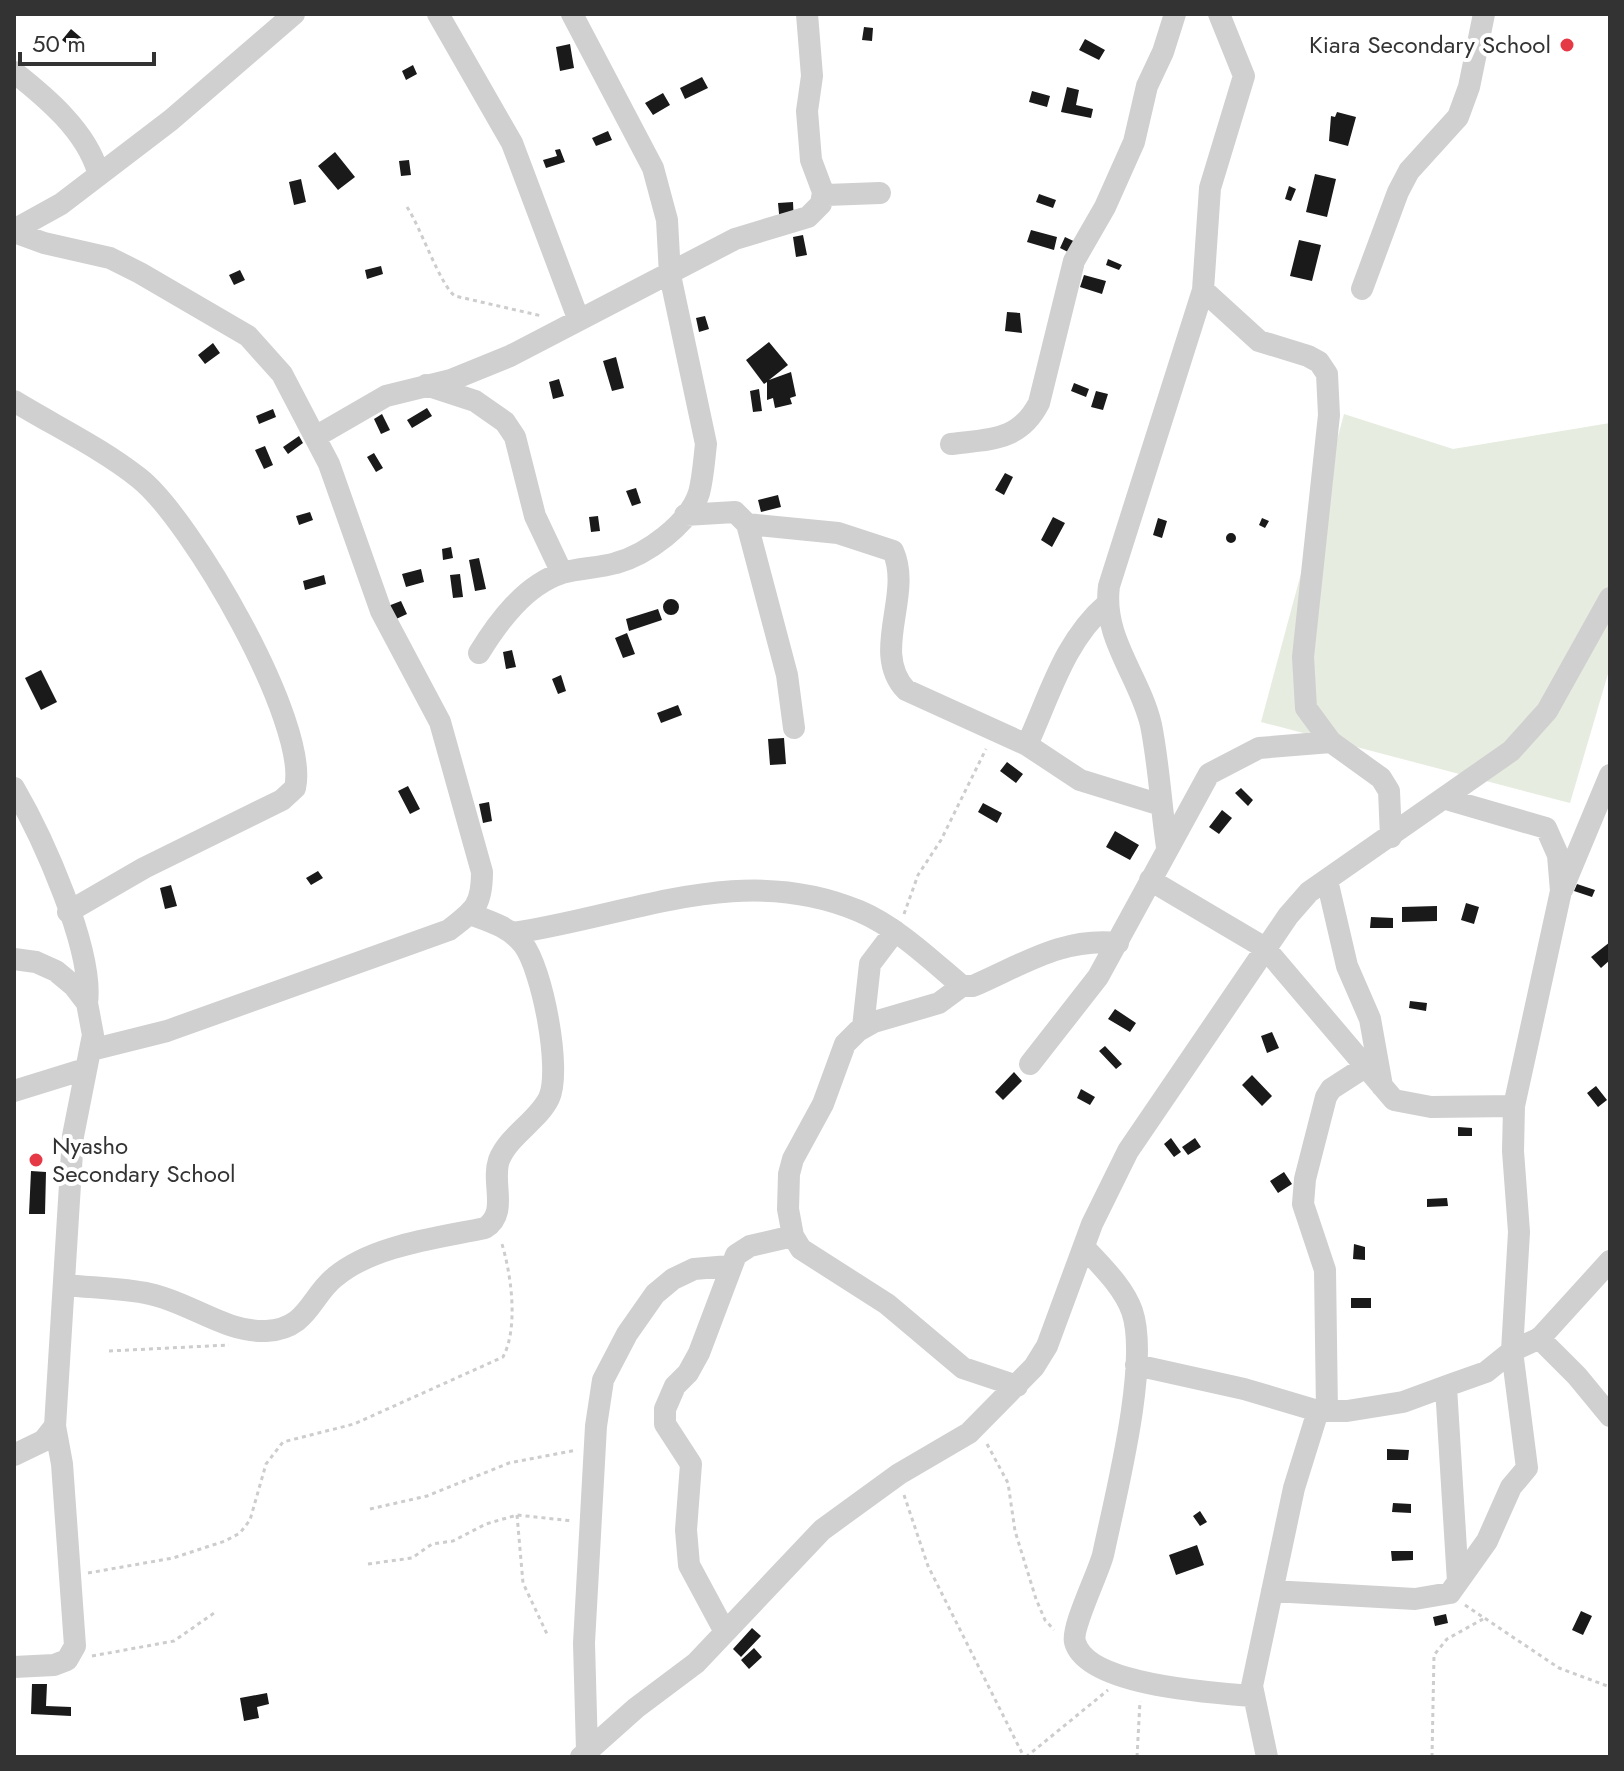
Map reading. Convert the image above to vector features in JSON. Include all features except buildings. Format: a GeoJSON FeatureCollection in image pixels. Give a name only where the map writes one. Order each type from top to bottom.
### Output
{"type":"FeatureCollection","features":[{"type":"Feature","properties":{"kind":"street"},"geometry":{"type":"LineString","coordinates":[[14,231],[61,204],[98,172],[171,120],[294,14]]}},
{"type":"Feature","properties":{"kind":"street"},"geometry":{"type":"LineString","coordinates":[[438,14],[512,143],[574,320]]}},
{"type":"Feature","properties":{"kind":"street"},"geometry":{"type":"LineString","coordinates":[[479,653],[497,623],[518,602],[562,573],[639,556],[685,515],[698,496],[706,444],[670,275],[667,220],[653,168],[572,14]]}},
{"type":"Feature","properties":{"kind":"street"},"geometry":{"type":"LineString","coordinates":[[807,14],[812,76],[807,111],[811,160],[823,199]]}},
{"type":"Feature","properties":{"kind":"street"},"geometry":{"type":"LineString","coordinates":[[951,444],[999,438],[1020,430],[1039,403],[1074,261],[1105,207],[1134,142],[1147,86],[1163,52],[1175,14]]}},
{"type":"Feature","properties":{"kind":"street"},"geometry":{"type":"LineString","coordinates":[[1167,847],[1150,724],[1112,631],[1107,604],[1114,571],[1203,290],[1210,188],[1244,76],[1219,14]]}},
{"type":"Feature","properties":{"kind":"street"},"geometry":{"type":"LineString","coordinates":[[1362,289],[1398,192],[1409,171],[1458,117],[1469,87],[1484,14]]}},
{"type":"Feature","properties":{"kind":"street"},"geometry":{"type":"LineString","coordinates":[[14,72],[76,130],[93,154],[98,172]]}},
{"type":"Feature","properties":{"kind":"street"},"geometry":{"type":"LineString","coordinates":[[315,437],[386,396],[481,369],[574,320],[670,275],[735,239],[799,222],[826,195],[880,193]]}},
{"type":"Feature","properties":{"kind":"street"},"geometry":{"type":"LineString","coordinates":[[14,231],[44,243],[110,258],[248,336],[282,374],[329,464],[381,611],[440,722],[482,872],[482,898],[470,914],[449,930],[88,1060],[14,1091]]}},
{"type":"Feature","properties":{"kind":"street"},"geometry":{"type":"LineString","coordinates":[[1203,290],[1259,341],[1308,356],[1319,362],[1327,374],[1329,415],[1314,537],[1304,680],[1306,708],[1331,742],[1381,778],[1389,791],[1391,837]]}},
{"type":"Feature","properties":{"kind":"street"},"geometry":{"type":"LineString","coordinates":[[424,385],[475,401],[505,422],[515,437],[535,516],[562,573]]}},
{"type":"Feature","properties":{"kind":"street"},"geometry":{"type":"LineString","coordinates":[[14,401],[139,478],[179,520],[219,582],[246,632],[297,758],[295,788],[282,800],[123,879],[68,912]]}},
{"type":"Feature","properties":{"kind":"street"},"geometry":{"type":"LineString","coordinates":[[685,515],[735,512],[747,524],[787,675],[794,728]]}},
{"type":"Feature","properties":{"kind":"street"},"geometry":{"type":"LineString","coordinates":[[747,524],[838,533],[893,551],[900,571],[892,631],[892,663],[898,681],[906,690],[1027,745],[1080,780],[1161,805]]}},
{"type":"Feature","properties":{"kind":"street"},"geometry":{"type":"LineString","coordinates":[[584,1754],[696,1663],[822,1530],[899,1474],[969,1433],[1017,1386],[1047,1346],[1084,1247],[1128,1151],[1265,948],[1309,892],[1511,751],[1547,711],[1610,598]]}},
{"type":"Feature","properties":{"kind":"street"},"geometry":{"type":"LineString","coordinates":[[1027,745],[1068,648],[1087,621],[1107,604]]}},
{"type":"Feature","properties":{"kind":"street"},"geometry":{"type":"LineString","coordinates":[[1030,1064],[1098,977],[1167,847],[1214,770],[1259,748],[1331,742]]}},
{"type":"Feature","properties":{"kind":"street"},"geometry":{"type":"LineString","coordinates":[[1272,1591],[1415,1599],[1454,1588],[1500,1517],[1511,1487],[1527,1468],[1512,1351],[1519,1232],[1513,1151],[1514,1106],[1561,891],[1610,775]]}},
{"type":"Feature","properties":{"kind":"street"},"geometry":{"type":"LineString","coordinates":[[14,788],[35,824],[85,956],[87,1003],[93,1035],[73,1136],[55,1426],[62,1464],[74,1651],[67,1660],[54,1665],[14,1667]]}},
{"type":"Feature","properties":{"kind":"street"},"geometry":{"type":"LineString","coordinates":[[1446,799],[1546,828],[1558,855],[1561,891]]}},
{"type":"Feature","properties":{"kind":"street"},"geometry":{"type":"LineString","coordinates":[[1150,880],[1265,948],[1394,1100],[1409,1105],[1514,1106]]}},
{"type":"Feature","properties":{"kind":"street"},"geometry":{"type":"LineString","coordinates":[[1327,880],[1347,966],[1370,1019],[1383,1087]]}},
{"type":"Feature","properties":{"kind":"street"},"geometry":{"type":"LineString","coordinates":[[513,933],[659,900],[738,890],[800,892],[861,911],[895,931],[962,986]]}},
{"type":"Feature","properties":{"kind":"street"},"geometry":{"type":"LineString","coordinates":[[65,1285],[149,1294],[257,1331],[269,1331],[305,1315],[328,1284],[354,1265],[375,1255],[485,1228],[494,1222],[498,1162],[548,1100],[555,1079],[531,957],[513,933],[470,914]]}},
{"type":"Feature","properties":{"kind":"street"},"geometry":{"type":"LineString","coordinates":[[863,1027],[870,964],[895,931]]}},
{"type":"Feature","properties":{"kind":"street"},"geometry":{"type":"LineString","coordinates":[[1017,1386],[963,1368],[887,1304],[801,1249],[793,1236],[788,1209],[793,1159],[823,1104],[845,1044],[863,1027],[939,1003],[962,986],[973,986],[1054,948],[1093,940],[1118,943]]}},
{"type":"Feature","properties":{"kind":"street"},"geometry":{"type":"LineString","coordinates":[[14,959],[36,962],[56,971],[87,1003]]}},
{"type":"Feature","properties":{"kind":"street"},"geometry":{"type":"LineString","coordinates":[[1267,1757],[1252,1686],[1294,1488],[1322,1411],[1325,1270],[1304,1213],[1303,1192],[1326,1097],[1331,1089],[1365,1067]]}},
{"type":"Feature","properties":{"kind":"street"},"geometry":{"type":"LineString","coordinates":[[725,1632],[689,1565],[686,1530],[691,1464],[665,1424],[665,1409],[675,1386],[688,1373],[699,1353],[729,1266],[736,1255],[750,1246],[793,1236]]}},
{"type":"Feature","properties":{"kind":"street"},"geometry":{"type":"LineString","coordinates":[[1084,1247],[1121,1290],[1131,1309],[1138,1334],[1136,1365],[1103,1555],[1095,1582],[1075,1625],[1074,1642],[1082,1654],[1101,1667],[1134,1679],[1253,1696]]}},
{"type":"Feature","properties":{"kind":"street"},"geometry":{"type":"LineString","coordinates":[[1136,1365],[1244,1389],[1322,1411],[1376,1407],[1486,1372],[1512,1351],[1539,1338],[1570,1309],[1610,1261]]}},
{"type":"Feature","properties":{"kind":"street"},"geometry":{"type":"LineString","coordinates":[[584,1754],[584,1643],[595,1450],[603,1380],[643,1309],[673,1279],[694,1269],[729,1266]]}},
{"type":"Feature","properties":{"kind":"street"},"geometry":{"type":"LineString","coordinates":[[1539,1338],[1577,1376],[1610,1416]]}},
{"type":"Feature","properties":{"kind":"street"},"geometry":{"type":"LineString","coordinates":[[1446,1387],[1454,1588]]}},
{"type":"Feature","properties":{"kind":"street"},"geometry":{"type":"LineString","coordinates":[[14,1455],[43,1441],[55,1426]]}},
{"type":"Feature","properties":{"kind":"path"},"geometry":{"type":"LineString","coordinates":[[407,207],[427,241],[447,290],[455,296],[574,320]]}},
{"type":"Feature","properties":{"kind":"path"},"geometry":{"type":"LineString","coordinates":[[895,931],[918,875],[941,840],[985,751],[1003,733]]}},
{"type":"Feature","properties":{"kind":"path"},"geometry":{"type":"LineString","coordinates":[[70,1577],[173,1558],[225,1541],[240,1533],[250,1520],[266,1464],[283,1442],[354,1424],[503,1357],[509,1345],[508,1276],[494,1222]]}},
{"type":"Feature","properties":{"kind":"path"},"geometry":{"type":"LineString","coordinates":[[109,1351],[224,1347],[257,1331]]}},
{"type":"Feature","properties":{"kind":"path"},"geometry":{"type":"LineString","coordinates":[[979,1423],[989,1451],[1008,1483],[1015,1531],[1040,1609],[1061,1636],[1074,1642]]}},
{"type":"Feature","properties":{"kind":"path"},"geometry":{"type":"LineString","coordinates":[[370,1509],[427,1496],[536,1455],[595,1450]]}},
{"type":"Feature","properties":{"kind":"path"},"geometry":{"type":"LineString","coordinates":[[899,1474],[928,1566],[1025,1757],[1134,1679]]}},
{"type":"Feature","properties":{"kind":"path"},"geometry":{"type":"LineString","coordinates":[[517,1515],[523,1583],[547,1634]]}},
{"type":"Feature","properties":{"kind":"path"},"geometry":{"type":"LineString","coordinates":[[368,1564],[412,1558],[432,1544],[453,1541],[486,1524],[517,1515],[546,1515],[591,1524]]}},
{"type":"Feature","properties":{"kind":"path"},"geometry":{"type":"LineString","coordinates":[[1454,1588],[1483,1619],[1559,1668],[1610,1687]]}},
{"type":"Feature","properties":{"kind":"path"},"geometry":{"type":"LineString","coordinates":[[74,1651],[90,1657],[174,1641],[214,1613]]}},
{"type":"Feature","properties":{"kind":"path"},"geometry":{"type":"LineString","coordinates":[[1432,1757],[1434,1655],[1447,1639],[1483,1619]]}},
{"type":"Feature","properties":{"kind":"path"},"geometry":{"type":"LineString","coordinates":[[1134,1679],[1137,1757]]}},
{"type":"Feature","properties":{"kind":"shaded area"},"geometry":{"type":"Polygon","coordinates":[[[1344,414],[1453,449],[1610,423],[1610,667],[1570,803],[1261,722],[1344,414]]]}},
{"type":"Feature","properties":{"kind":"place","name":"Kiara Secondary School"},"geometry":{"type":"Point","coordinates":[1567,45]}},
{"type":"Feature","properties":{"kind":"place","name":"Nyasho Secondary School"},"geometry":{"type":"Point","coordinates":[36,1160]}}]}
